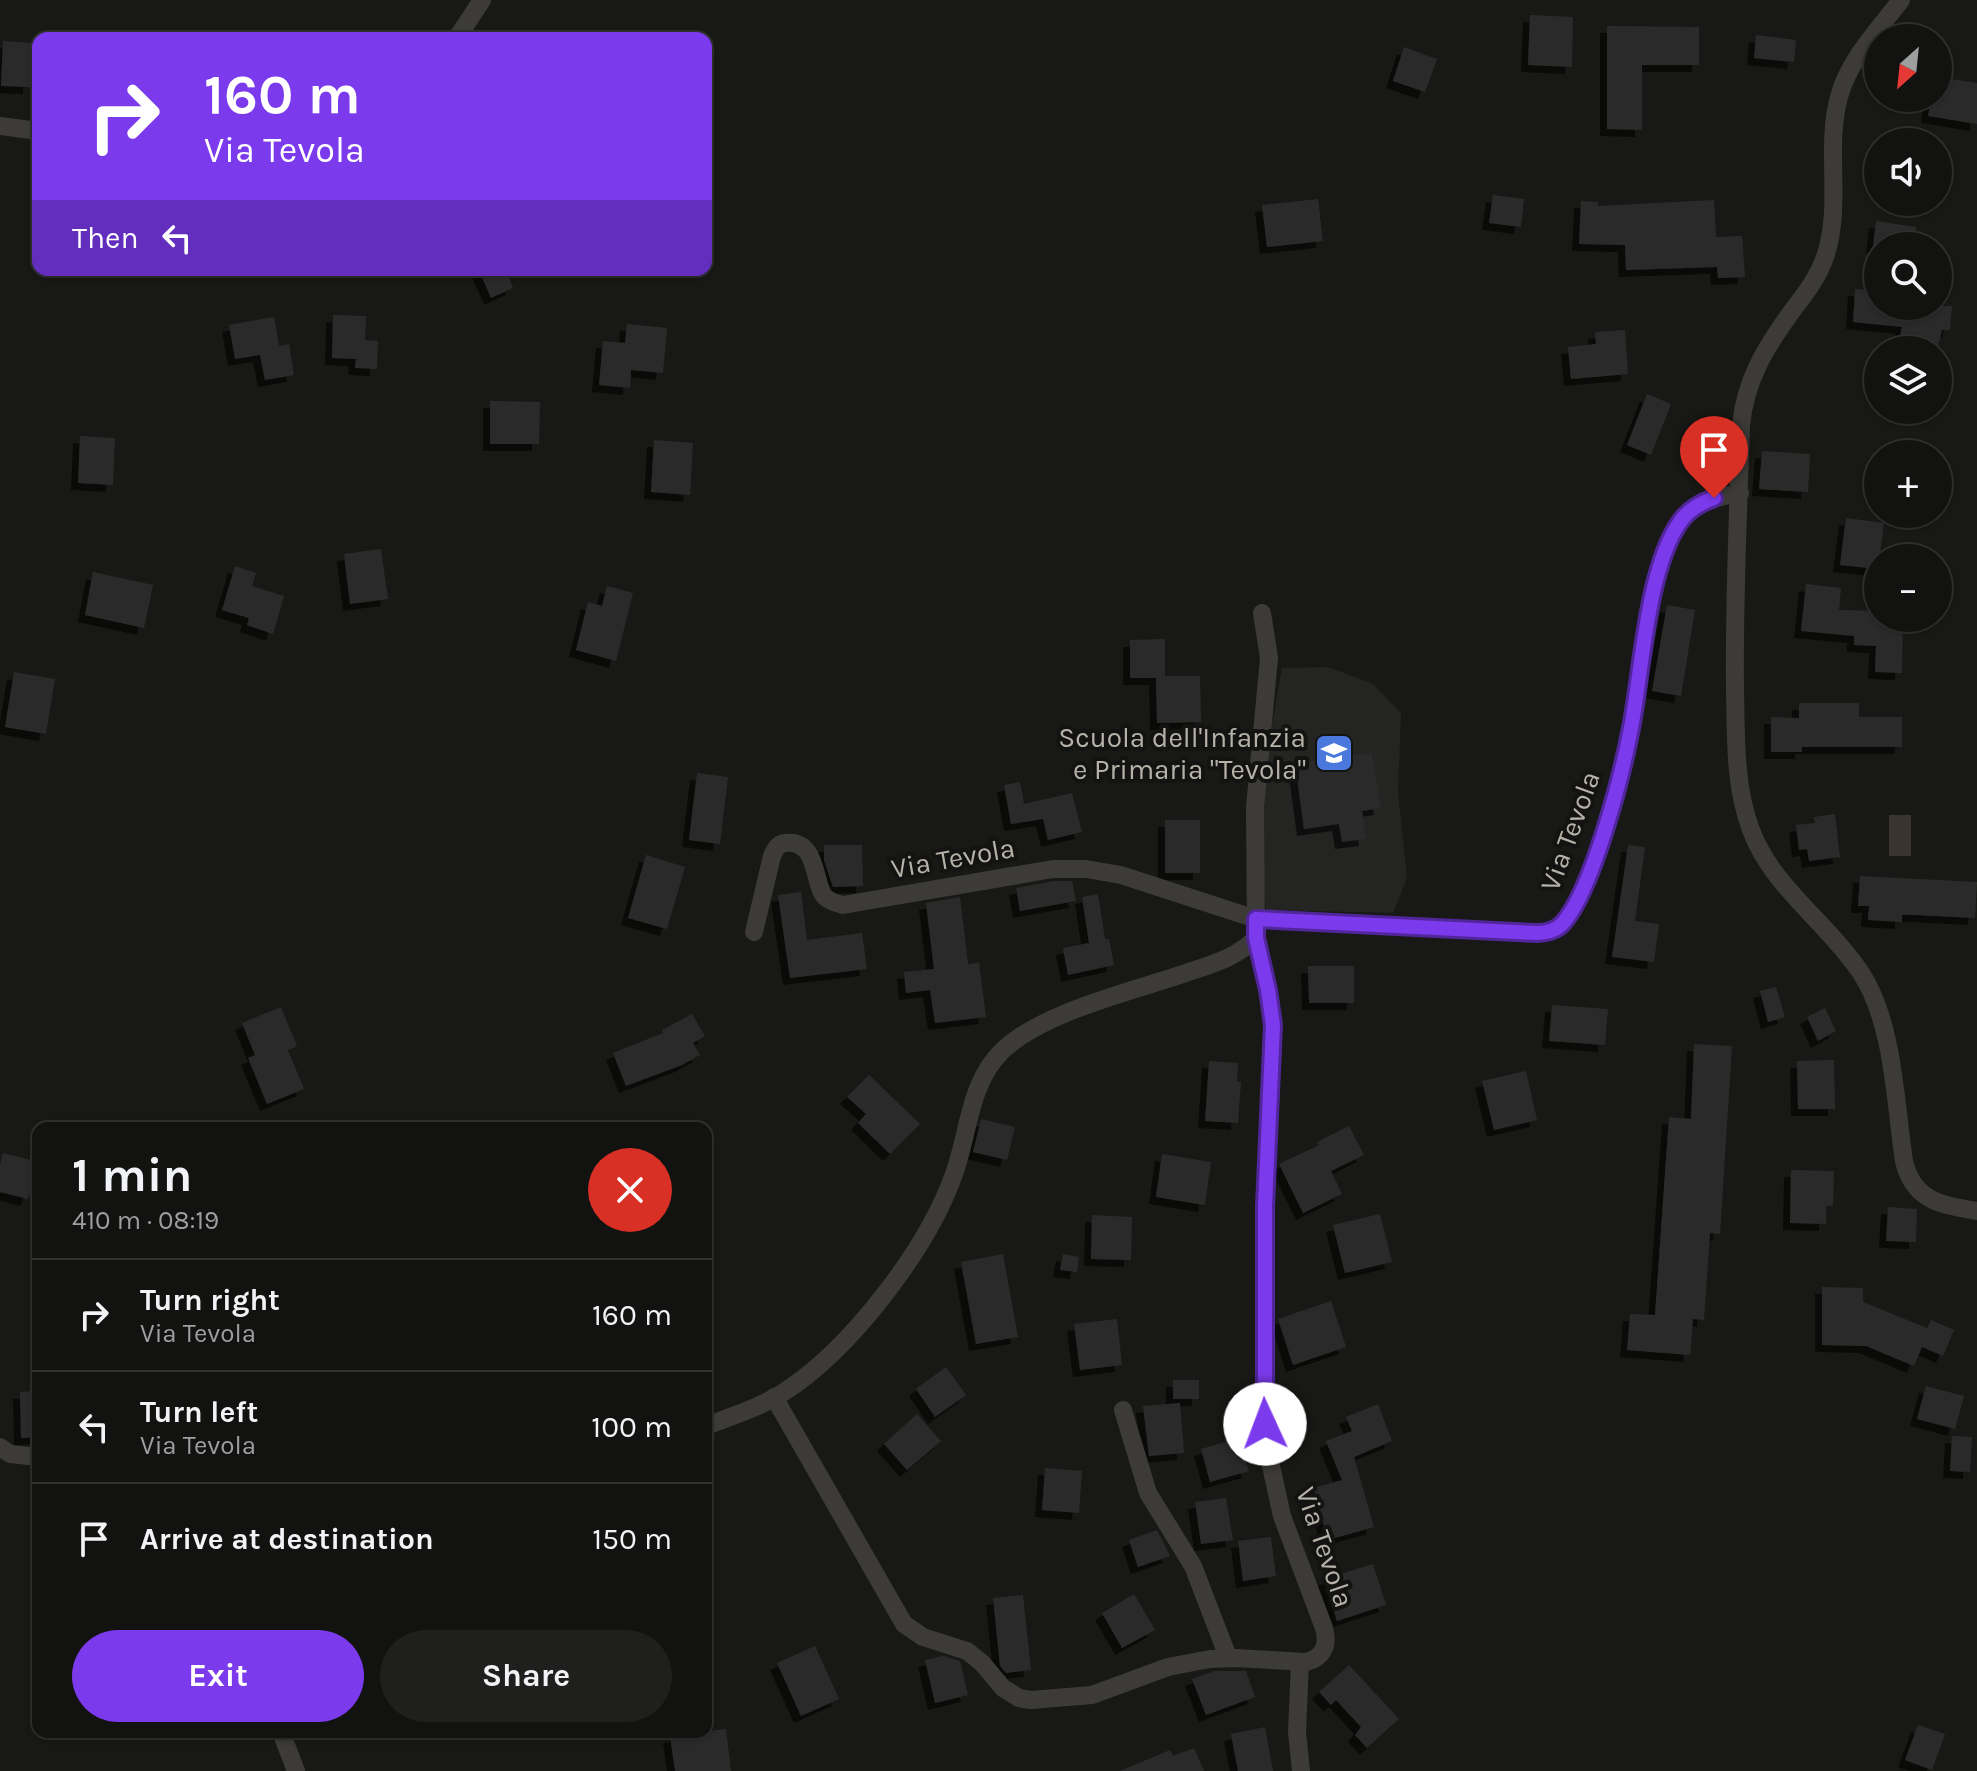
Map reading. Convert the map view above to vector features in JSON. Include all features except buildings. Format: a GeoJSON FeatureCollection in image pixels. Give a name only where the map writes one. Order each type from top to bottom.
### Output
{"type":"FeatureCollection","features":[{"type":"Feature","properties":{"kind":"street"},"geometry":{"type":"LineString","coordinates":[[461,32],[482,0]]}},
{"type":"Feature","properties":{"kind":"street"},"geometry":{"type":"LineString","coordinates":[[1901,0],[1853,65],[1839,93],[1835,122],[1834,217],[1827,252],[1813,283],[1766,349],[1747,387],[1741,426],[1735,718],[1741,781],[1751,832],[1772,870],[1840,944],[1874,997],[1883,1025],[1904,1161],[1911,1182],[1932,1200],[1977,1211]]}},
{"type":"Feature","properties":{"kind":"street"},"geometry":{"type":"LineString","coordinates":[[0,126],[32,130]]}},
{"type":"Feature","properties":{"kind":"street","name":"Via Tevola"},"geometry":{"type":"LineString","coordinates":[[754,932],[772,856],[778,845],[783,843],[798,846],[810,857],[816,866],[822,894],[838,904],[1075,868],[1121,875],[1256,919],[1545,933],[1558,927],[1569,914],[1588,876],[1617,785],[1632,727],[1655,586],[1669,542],[1680,522],[1692,509],[1706,501],[1740,493]]}},
{"type":"Feature","properties":{"kind":"street","name":"Via Tevola"},"geometry":{"type":"LineString","coordinates":[[1262,613],[1269,658],[1255,807],[1256,938],[1273,1025],[1264,1286],[1266,1440],[1287,1533],[1326,1635],[1319,1657],[1300,1662]]}},
{"type":"Feature","properties":{"kind":"street"},"geometry":{"type":"LineString","coordinates":[[712,1423],[774,1397],[817,1366],[855,1329],[888,1288],[929,1228],[955,1173],[977,1091],[986,1072],[1012,1042],[1041,1025],[1084,1007],[1237,954],[1256,938]]}},
{"type":"Feature","properties":{"kind":"street"},"geometry":{"type":"LineString","coordinates":[[774,1397],[904,1624],[917,1635],[950,1643],[971,1653],[1003,1688],[1013,1695],[1031,1700],[1092,1695],[1168,1667],[1228,1657],[1300,1662],[1297,1732],[1301,1771]]}},
{"type":"Feature","properties":{"kind":"street"},"geometry":{"type":"LineString","coordinates":[[1123,1410],[1148,1493],[1189,1557],[1228,1657]]}},
{"type":"Feature","properties":{"kind":"street"},"geometry":{"type":"LineString","coordinates":[[0,1447],[10,1454],[32,1456]]}},
{"type":"Feature","properties":{"kind":"street"},"geometry":{"type":"LineString","coordinates":[[283,1738],[296,1771]]}},
{"type":"Feature","properties":{"kind":"shaded area","name":"Scuola dell'Infanzia e Primaria \"Tevola\""},"geometry":{"type":"Polygon","coordinates":[[[1328,667],[1373,684],[1401,713],[1398,793],[1407,878],[1393,913],[1266,910],[1258,804],[1282,668],[1328,667]]]}},
{"type":"Feature","properties":{"kind":"shaded area"},"geometry":{"type":"Polygon","coordinates":[[[1889,815],[1911,815],[1911,856],[1889,856],[1889,815]]]}},
{"type":"Feature","properties":{"kind":"place","name":"Scuola dell'Infanzia e Primaria \"Tevola\""},"geometry":{"type":"Point","coordinates":[1334,753]}},
{"type":"Feature","properties":{"kind":"route"},"geometry":{"type":"LineString","coordinates":[[1265,1424],[1265,1206],[1273,1025],[1256,938],[1256,919],[1536,933],[1558,927],[1569,914],[1588,876],[1625,758],[1660,566],[1680,522],[1692,509],[1714,498]]}}]}
